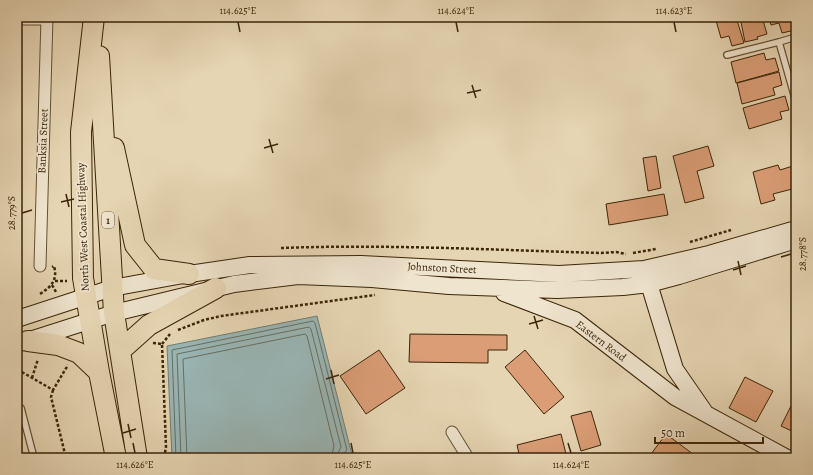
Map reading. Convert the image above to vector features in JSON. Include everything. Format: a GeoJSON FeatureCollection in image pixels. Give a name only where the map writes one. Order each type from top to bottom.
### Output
{"type":"FeatureCollection","features":[{"type":"Feature","properties":{"kind":"highway","name":"North West Coastal Highway"},"geometry":{"type":"LineString","coordinates":[[94,17],[81,132],[82,251],[85,297],[116,458]]}},
{"type":"Feature","properties":{"kind":"highway","name":"1"},"geometry":{"type":"LineString","coordinates":[[98,17],[114,313],[138,458]]}},
{"type":"Feature","properties":{"kind":"highway"},"geometry":{"type":"LineString","coordinates":[[101,90],[135,245],[154,269],[189,274]]}},
{"type":"Feature","properties":{"kind":"highway"},"geometry":{"type":"LineString","coordinates":[[121,350],[148,325],[216,288]]}},
{"type":"Feature","properties":{"kind":"highway"},"geometry":{"type":"LineString","coordinates":[[28,347],[58,345],[79,353],[99,372]]}},
{"type":"Feature","properties":{"kind":"main road","name":"Johnston Street"},"geometry":{"type":"LineString","coordinates":[[28,347],[114,313],[234,284],[298,276],[372,279],[449,286],[557,290],[623,287],[647,276],[710,254],[796,228]]}},
{"type":"Feature","properties":{"kind":"main road","name":"Johnston Street"},"geometry":{"type":"LineString","coordinates":[[17,320],[112,288],[250,265],[361,264],[559,274],[679,276],[796,240]]}},
{"type":"Feature","properties":{"kind":"main road","name":"Eastern Road"},"geometry":{"type":"LineString","coordinates":[[647,276],[675,369],[707,414]]}},
{"type":"Feature","properties":{"kind":"main road","name":"Eastern Road"},"geometry":{"type":"LineString","coordinates":[[486,287],[520,298],[575,320],[676,397],[787,458]]}},
{"type":"Feature","properties":{"kind":"street"},"geometry":{"type":"LineString","coordinates":[[17,19],[47,18]]}},
{"type":"Feature","properties":{"kind":"street","name":"Banksia Street"},"geometry":{"type":"LineString","coordinates":[[40,266],[47,18]]}},
{"type":"Feature","properties":{"kind":"street"},"geometry":{"type":"LineString","coordinates":[[452,432],[468,458]]}},
{"type":"Feature","properties":{"kind":"lane"},"geometry":{"type":"LineString","coordinates":[[727,55],[796,37]]}},
{"type":"Feature","properties":{"kind":"lane"},"geometry":{"type":"LineString","coordinates":[[780,42],[796,102]]}},
{"type":"Feature","properties":{"kind":"lane"},"geometry":{"type":"LineString","coordinates":[[17,406],[21,408],[34,458]]}},
{"type":"Feature","properties":{"kind":"path"},"geometry":{"type":"LineString","coordinates":[[684,243],[736,229]]}},
{"type":"Feature","properties":{"kind":"path"},"geometry":{"type":"LineString","coordinates":[[34,297],[47,290],[55,281],[54,266],[51,267]]}},
{"type":"Feature","properties":{"kind":"path"},"geometry":{"type":"LineString","coordinates":[[55,281],[63,281]]}},
{"type":"Feature","properties":{"kind":"path"},"geometry":{"type":"LineString","coordinates":[[52,285],[56,290]]}},
{"type":"Feature","properties":{"kind":"path"},"geometry":{"type":"LineString","coordinates":[[164,458],[166,447],[162,344],[172,332],[204,320],[221,316],[381,295]]}},
{"type":"Feature","properties":{"kind":"path"},"geometry":{"type":"LineString","coordinates":[[148,342],[162,344]]}},
{"type":"Feature","properties":{"kind":"path"},"geometry":{"type":"LineString","coordinates":[[28,347],[32,378]]}},
{"type":"Feature","properties":{"kind":"path"},"geometry":{"type":"LineString","coordinates":[[66,458],[51,397],[53,390],[71,360]]}},
{"type":"Feature","properties":{"kind":"path"},"geometry":{"type":"LineString","coordinates":[[17,373],[22,372],[53,390]]}},
{"type":"Feature","properties":{"kind":"water"},"geometry":{"type":"Polygon","coordinates":[[[317,316],[352,455],[339,458],[172,458],[167,346],[317,316]]]}},
{"type":"Feature","properties":{"kind":"building"},"geometry":{"type":"Polygon","coordinates":[[[715,17],[736,17],[744,43],[732,46],[729,36],[721,38],[715,17]]]}},
{"type":"Feature","properties":{"kind":"building"},"geometry":{"type":"Polygon","coordinates":[[[740,17],[762,17],[767,34],[757,37],[758,39],[745,42],[740,17]]]}},
{"type":"Feature","properties":{"kind":"building"},"geometry":{"type":"Polygon","coordinates":[[[769,17],[791,17],[795,30],[782,33],[779,23],[771,25],[769,17]]]}},
{"type":"Feature","properties":{"kind":"building"},"geometry":{"type":"Polygon","coordinates":[[[796,45],[796,65],[791,46],[796,45]]]}},
{"type":"Feature","properties":{"kind":"building"},"geometry":{"type":"Polygon","coordinates":[[[764,53],[766,60],[775,58],[779,71],[736,83],[731,62],[764,53]]]}},
{"type":"Feature","properties":{"kind":"building"},"geometry":{"type":"Polygon","coordinates":[[[779,72],[782,85],[773,88],[775,95],[742,104],[737,83],[779,72]]]}},
{"type":"Feature","properties":{"kind":"building"},"geometry":{"type":"Polygon","coordinates":[[[785,96],[789,110],[780,112],[782,119],[749,129],[743,108],[785,96]]]}},
{"type":"Feature","properties":{"kind":"building"},"geometry":{"type":"Polygon","coordinates":[[[708,146],[714,166],[697,171],[704,198],[685,203],[673,156],[708,146]]]}},
{"type":"Feature","properties":{"kind":"building"},"geometry":{"type":"Polygon","coordinates":[[[656,156],[661,188],[648,191],[643,158],[656,156]]]}},
{"type":"Feature","properties":{"kind":"building"},"geometry":{"type":"Polygon","coordinates":[[[778,165],[780,170],[796,165],[796,188],[773,194],[775,200],[761,204],[753,172],[778,165]]]}},
{"type":"Feature","properties":{"kind":"building"},"geometry":{"type":"Polygon","coordinates":[[[664,194],[668,215],[609,225],[606,204],[664,194]]]}},
{"type":"Feature","properties":{"kind":"building"},"geometry":{"type":"Polygon","coordinates":[[[410,334],[507,335],[507,350],[488,350],[488,363],[409,362],[410,334]]]}},
{"type":"Feature","properties":{"kind":"building"},"geometry":{"type":"Polygon","coordinates":[[[379,350],[405,388],[366,414],[340,376],[379,350]]]}},
{"type":"Feature","properties":{"kind":"building"},"geometry":{"type":"Polygon","coordinates":[[[525,350],[564,397],[544,414],[505,367],[525,350]]]}},
{"type":"Feature","properties":{"kind":"building"},"geometry":{"type":"Polygon","coordinates":[[[745,377],[773,391],[756,422],[729,408],[745,377]]]}},
{"type":"Feature","properties":{"kind":"building"},"geometry":{"type":"Polygon","coordinates":[[[794,400],[796,401],[796,433],[781,426],[794,400]]]}},
{"type":"Feature","properties":{"kind":"building"},"geometry":{"type":"Polygon","coordinates":[[[591,411],[601,445],[581,451],[571,416],[591,411]]]}},
{"type":"Feature","properties":{"kind":"building"},"geometry":{"type":"Polygon","coordinates":[[[561,434],[567,458],[520,458],[517,445],[561,434]]]}},
{"type":"Feature","properties":{"kind":"building"},"geometry":{"type":"Polygon","coordinates":[[[666,434],[697,457],[697,458],[648,458],[666,434]]]}}]}
